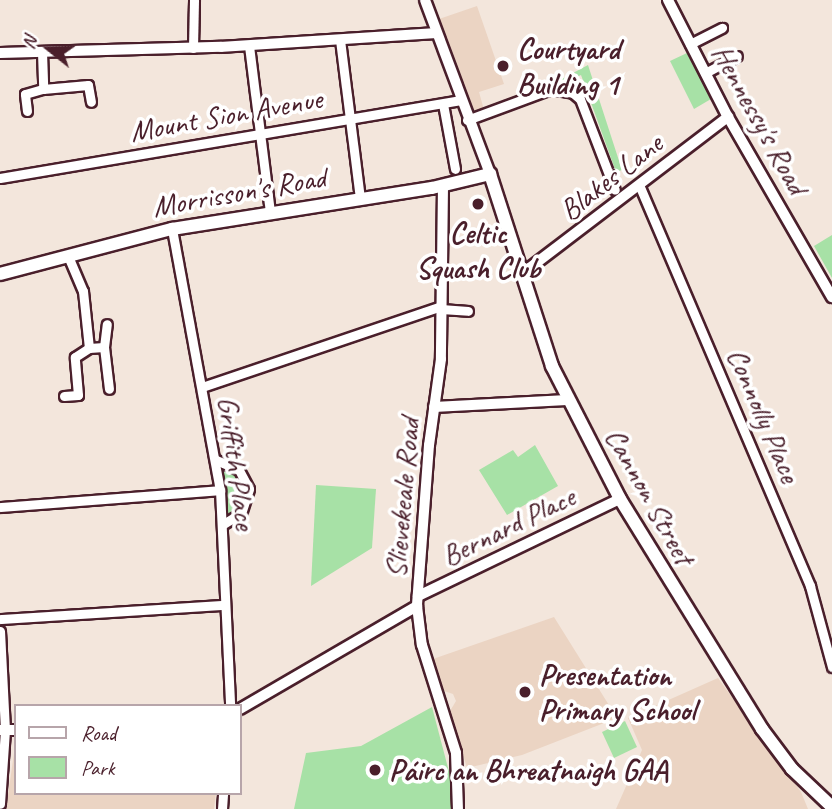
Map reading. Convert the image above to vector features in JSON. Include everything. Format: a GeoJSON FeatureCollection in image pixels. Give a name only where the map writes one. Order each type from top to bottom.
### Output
{"type":"FeatureCollection","features":[{"type":"Feature","properties":{"kind":"main road","name":"Morrisson's Road"},"geometry":{"type":"LineString","coordinates":[[0,274],[172,229],[443,186],[490,174]]}},
{"type":"Feature","properties":{"kind":"main road","name":"Cannon Street"},"geometry":{"type":"LineString","coordinates":[[490,174],[567,400],[620,499],[762,729],[792,769],[831,805]]}},
{"type":"Feature","properties":{"kind":"street"},"geometry":{"type":"LineString","coordinates":[[193,48],[194,0]]}},
{"type":"Feature","properties":{"kind":"street"},"geometry":{"type":"LineString","coordinates":[[425,0],[459,100],[490,174]]}},
{"type":"Feature","properties":{"kind":"street","name":"Hennessy's Road"},"geometry":{"type":"LineString","coordinates":[[668,0],[728,117],[831,295]]}},
{"type":"Feature","properties":{"kind":"street"},"geometry":{"type":"LineString","coordinates":[[690,44],[722,29]]}},
{"type":"Feature","properties":{"kind":"street"},"geometry":{"type":"LineString","coordinates":[[0,52],[249,46],[436,33]]}},
{"type":"Feature","properties":{"kind":"street"},"geometry":{"type":"LineString","coordinates":[[340,40],[360,198]]}},
{"type":"Feature","properties":{"kind":"street"},"geometry":{"type":"LineString","coordinates":[[249,46],[270,212]]}},
{"type":"Feature","properties":{"kind":"street"},"geometry":{"type":"LineString","coordinates":[[42,52],[43,89]]}},
{"type":"Feature","properties":{"kind":"street"},"geometry":{"type":"LineString","coordinates":[[705,72],[737,56]]}},
{"type":"Feature","properties":{"kind":"street"},"geometry":{"type":"LineString","coordinates":[[27,111],[25,94],[43,89],[88,85],[91,102]]}},
{"type":"Feature","properties":{"kind":"street"},"geometry":{"type":"LineString","coordinates":[[467,120],[551,89],[573,93],[580,99],[615,190]]}},
{"type":"Feature","properties":{"kind":"street","name":"Mount Sion Avenue"},"geometry":{"type":"LineString","coordinates":[[0,177],[459,100]]}},
{"type":"Feature","properties":{"kind":"street"},"geometry":{"type":"LineString","coordinates":[[443,104],[454,169]]}},
{"type":"Feature","properties":{"kind":"street","name":"Blakes Lane"},"geometry":{"type":"LineString","coordinates":[[523,273],[640,187],[728,117]]}},
{"type":"Feature","properties":{"kind":"street","name":"Slievekeale Road"},"geometry":{"type":"LineString","coordinates":[[443,186],[441,359],[434,407],[418,601],[422,645],[456,753],[458,809]]}},
{"type":"Feature","properties":{"kind":"street","name":"Connolly Place"},"geometry":{"type":"LineString","coordinates":[[640,187],[806,577],[832,667]]}},
{"type":"Feature","properties":{"kind":"street","name":"Griffith Place"},"geometry":{"type":"LineString","coordinates":[[172,229],[220,490],[230,704]]}},
{"type":"Feature","properties":{"kind":"street"},"geometry":{"type":"LineString","coordinates":[[68,256],[83,291],[89,348]]}},
{"type":"Feature","properties":{"kind":"street"},"geometry":{"type":"LineString","coordinates":[[202,387],[441,307],[468,310]]}},
{"type":"Feature","properties":{"kind":"street"},"geometry":{"type":"LineString","coordinates":[[107,324],[104,347],[109,389]]}},
{"type":"Feature","properties":{"kind":"street"},"geometry":{"type":"LineString","coordinates":[[64,396],[78,395],[75,357],[89,348],[104,347]]}},
{"type":"Feature","properties":{"kind":"street"},"geometry":{"type":"LineString","coordinates":[[434,407],[567,400]]}},
{"type":"Feature","properties":{"kind":"street"},"geometry":{"type":"LineString","coordinates":[[215,460],[239,470],[249,489],[244,509],[222,525]]}},
{"type":"Feature","properties":{"kind":"street"},"geometry":{"type":"LineString","coordinates":[[0,507],[220,490]]}},
{"type":"Feature","properties":{"kind":"street","name":"Bernard Place"},"geometry":{"type":"LineString","coordinates":[[242,708],[418,601],[620,499]]}},
{"type":"Feature","properties":{"kind":"street"},"geometry":{"type":"LineString","coordinates":[[0,619],[225,605]]}},
{"type":"Feature","properties":{"kind":"street"},"geometry":{"type":"LineString","coordinates":[[0,631],[7,730],[0,804]]}},
{"type":"Feature","properties":{"kind":"shaded area"},"geometry":{"type":"Polygon","coordinates":[[[477,6],[504,84],[479,92],[484,110],[469,115],[439,19],[477,6]]]}},
{"type":"Feature","properties":{"kind":"shaded area","name":"Presentation Primary School"},"geometry":{"type":"Polygon","coordinates":[[[554,617],[617,718],[522,755],[467,768],[450,711],[456,701],[453,694],[444,691],[433,659],[554,617]]]}},
{"type":"Feature","properties":{"kind":"shaded area"},"geometry":{"type":"Polygon","coordinates":[[[718,678],[801,792],[808,809],[616,809],[642,750],[628,718],[718,678]]]}},
{"type":"Feature","properties":{"kind":"shaded area"},"geometry":{"type":"Polygon","coordinates":[[[14,753],[14,795],[216,795],[214,809],[6,809],[14,753]]]}},
{"type":"Feature","properties":{"kind":"green space"},"geometry":{"type":"Polygon","coordinates":[[[687,53],[711,99],[694,109],[670,61],[687,53]]]}},
{"type":"Feature","properties":{"kind":"green space"},"geometry":{"type":"Polygon","coordinates":[[[588,65],[622,170],[616,172],[581,75],[562,84],[560,80],[588,65]]]}},
{"type":"Feature","properties":{"kind":"green space"},"geometry":{"type":"Polygon","coordinates":[[[832,235],[832,278],[814,246],[832,235]]]}},
{"type":"Feature","properties":{"kind":"green space"},"geometry":{"type":"Polygon","coordinates":[[[535,445],[558,486],[507,515],[479,470],[513,450],[518,457],[535,445]]]}},
{"type":"Feature","properties":{"kind":"green space"},"geometry":{"type":"Polygon","coordinates":[[[222,465],[234,470],[245,485],[242,505],[227,518],[222,465]]]}},
{"type":"Feature","properties":{"kind":"green space"},"geometry":{"type":"Polygon","coordinates":[[[316,485],[376,489],[372,548],[311,586],[316,485]]]}},
{"type":"Feature","properties":{"kind":"green space","name":"Páirc an Bhreatnaigh GAA"},"geometry":{"type":"Polygon","coordinates":[[[432,707],[452,783],[451,809],[294,809],[306,753],[361,746],[432,707]]]}},
{"type":"Feature","properties":{"kind":"green space"},"geometry":{"type":"Polygon","coordinates":[[[625,721],[637,747],[614,758],[602,732],[625,721]]]}},
{"type":"Feature","properties":{"kind":"place","name":"Courtyard Building 1"},"geometry":{"type":"Point","coordinates":[503,66]}},
{"type":"Feature","properties":{"kind":"place","name":"Celtic Squash Club"},"geometry":{"type":"Point","coordinates":[478,204]}},
{"type":"Feature","properties":{"kind":"place","name":"Presentation Primary School"},"geometry":{"type":"Point","coordinates":[525,692]}},
{"type":"Feature","properties":{"kind":"place","name":"Páirc an Bhreatnaigh GAA"},"geometry":{"type":"Point","coordinates":[375,770]}}]}
